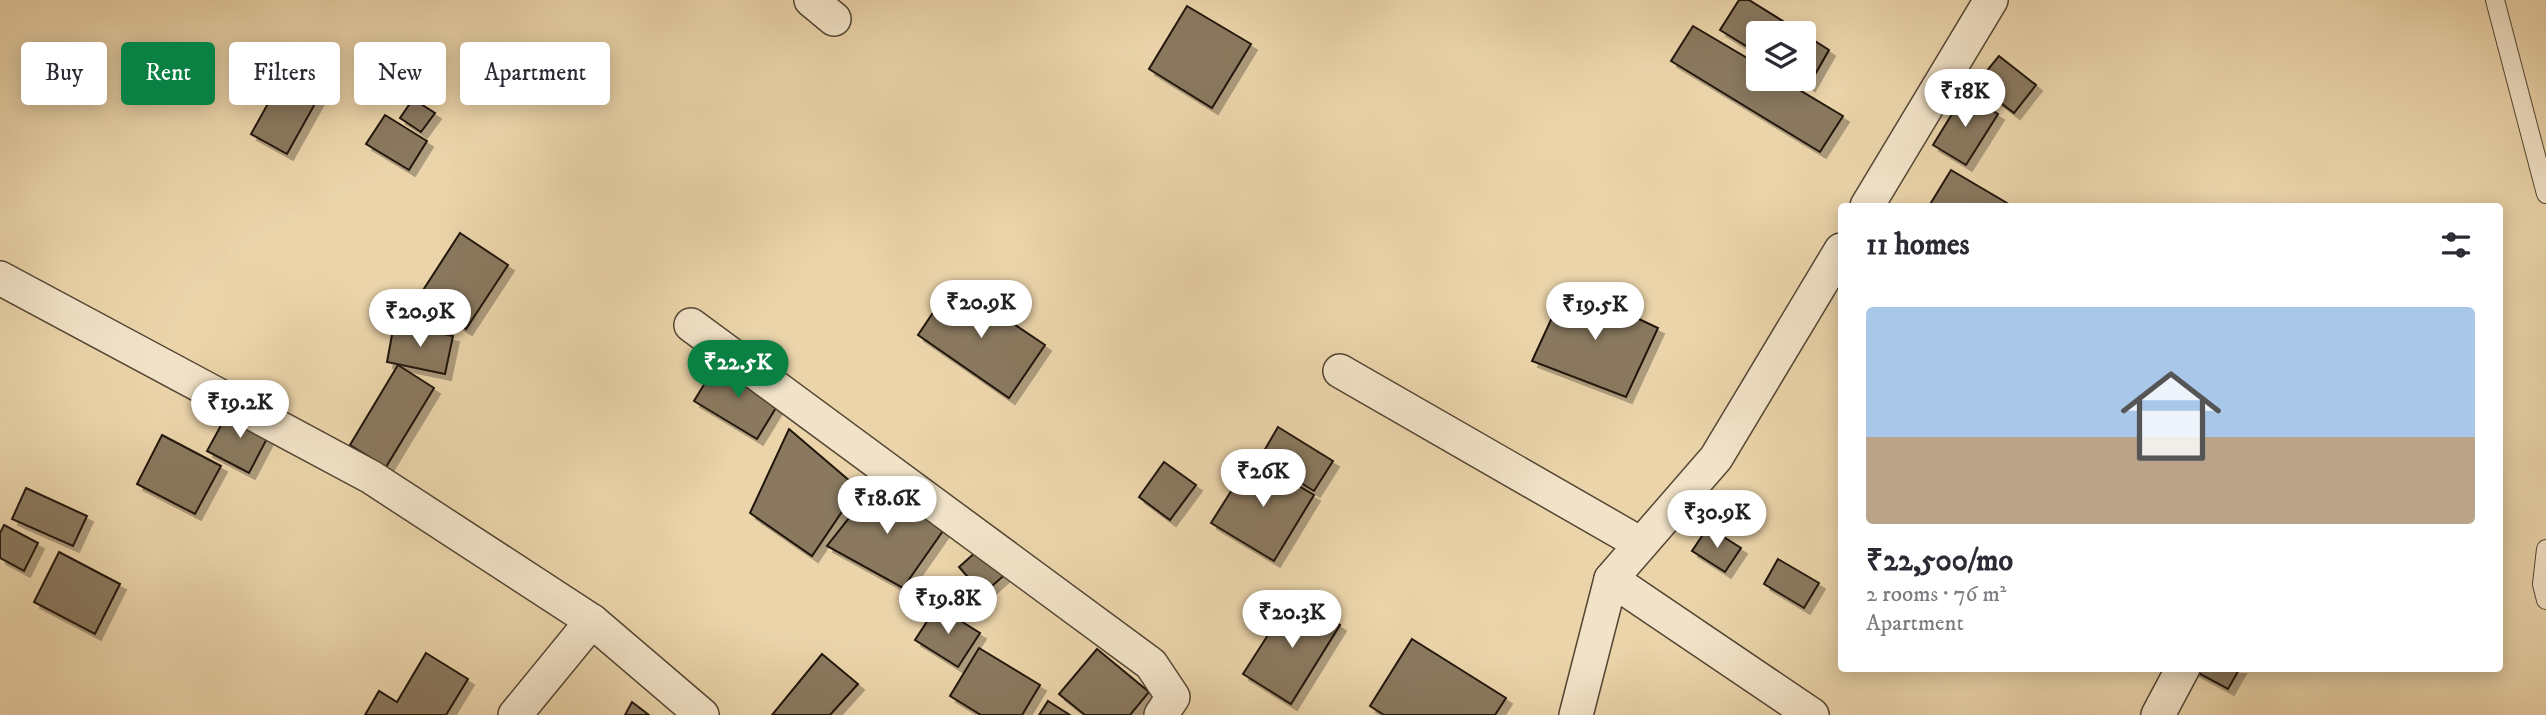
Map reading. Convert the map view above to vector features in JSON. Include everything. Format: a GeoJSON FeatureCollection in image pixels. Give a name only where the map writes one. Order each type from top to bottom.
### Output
{"type":"FeatureCollection","features":[{"type":"Feature","properties":{"kind":"street"},"geometry":{"type":"LineString","coordinates":[[1869,203],[1991,0]]}},
{"type":"Feature","properties":{"kind":"street"},"geometry":{"type":"LineString","coordinates":[[1576,715],[1611,579],[1716,458],[1838,255]]}},
{"type":"Feature","properties":{"kind":"street"},"geometry":{"type":"LineString","coordinates":[[0,278],[371,477],[592,621],[702,715]]}},
{"type":"Feature","properties":{"kind":"street"},"geometry":{"type":"LineString","coordinates":[[691,324],[1151,664],[1174,709]]}},
{"type":"Feature","properties":{"kind":"street"},"geometry":{"type":"LineString","coordinates":[[1340,371],[1642,544]]}},
{"type":"Feature","properties":{"kind":"street"},"geometry":{"type":"LineString","coordinates":[[1611,579],[1811,715]]}},
{"type":"Feature","properties":{"kind":"street"},"geometry":{"type":"LineString","coordinates":[[515,715],[592,621]]}},
{"type":"Feature","properties":{"kind":"street"},"geometry":{"type":"LineString","coordinates":[[2158,715],[2181,672]]}},
{"type":"Feature","properties":{"kind":"lane"},"geometry":{"type":"LineString","coordinates":[[2495,0],[2546,194]]}},
{"type":"Feature","properties":{"kind":"lane"},"geometry":{"type":"LineString","coordinates":[[2546,549],[2542,584],[2546,600]]}},
{"type":"Feature","properties":{"kind":"building"},"geometry":{"type":"Polygon","coordinates":[[[1739,0],[1749,0],[1783,21],[1746,21],[1746,46],[1720,30],[1739,0]]]}},
{"type":"Feature","properties":{"kind":"building"},"geometry":{"type":"Polygon","coordinates":[[[1187,6],[1251,44],[1212,108],[1149,69],[1187,6]]]}},
{"type":"Feature","properties":{"kind":"building"},"geometry":{"type":"Polygon","coordinates":[[[1693,26],[1746,57],[1746,91],[1801,91],[1843,116],[1820,152],[1671,61],[1693,26]]]}},
{"type":"Feature","properties":{"kind":"building"},"geometry":{"type":"Polygon","coordinates":[[[1816,42],[1829,50],[1816,73],[1816,42]]]}},
{"type":"Feature","properties":{"kind":"building"},"geometry":{"type":"Polygon","coordinates":[[[1999,56],[2036,85],[2014,113],[1976,84],[1999,56]]]}},
{"type":"Feature","properties":{"kind":"building"},"geometry":{"type":"Polygon","coordinates":[[[1965,93],[1998,114],[1966,165],[1933,145],[1965,93]]]}},
{"type":"Feature","properties":{"kind":"building"},"geometry":{"type":"Polygon","coordinates":[[[267,105],[314,105],[287,154],[251,134],[267,105]]]}},
{"type":"Feature","properties":{"kind":"building"},"geometry":{"type":"Polygon","coordinates":[[[409,105],[422,105],[435,113],[421,132],[400,118],[409,105]]]}},
{"type":"Feature","properties":{"kind":"building"},"geometry":{"type":"Polygon","coordinates":[[[385,115],[427,141],[409,170],[366,144],[385,115]]]}},
{"type":"Feature","properties":{"kind":"building"},"geometry":{"type":"Polygon","coordinates":[[[1951,170],[2007,203],[1931,203],[1951,170]]]}},
{"type":"Feature","properties":{"kind":"building"},"geometry":{"type":"Polygon","coordinates":[[[460,233],[508,265],[466,329],[418,298],[460,233]]]}},
{"type":"Feature","properties":{"kind":"building"},"geometry":{"type":"Polygon","coordinates":[[[953,283],[1045,345],[1009,398],[918,335],[953,283]]]}},
{"type":"Feature","properties":{"kind":"building"},"geometry":{"type":"Polygon","coordinates":[[[1567,285],[1658,328],[1626,397],[1532,361],[1567,285]]]}},
{"type":"Feature","properties":{"kind":"building"},"geometry":{"type":"Polygon","coordinates":[[[394,324],[453,336],[445,374],[387,362],[394,324]]]}},
{"type":"Feature","properties":{"kind":"building"},"geometry":{"type":"Polygon","coordinates":[[[719,360],[782,398],[757,439],[694,401],[719,360]]]}},
{"type":"Feature","properties":{"kind":"building"},"geometry":{"type":"Polygon","coordinates":[[[398,365],[434,388],[386,467],[350,445],[398,365]]]}},
{"type":"Feature","properties":{"kind":"building"},"geometry":{"type":"Polygon","coordinates":[[[231,407],[272,429],[249,473],[207,451],[231,407]]]}},
{"type":"Feature","properties":{"kind":"building"},"geometry":{"type":"Polygon","coordinates":[[[1278,427],[1333,461],[1314,491],[1260,458],[1278,427]]]}},
{"type":"Feature","properties":{"kind":"building"},"geometry":{"type":"Polygon","coordinates":[[[789,429],[858,488],[812,556],[750,513],[789,429]]]}},
{"type":"Feature","properties":{"kind":"building"},"geometry":{"type":"Polygon","coordinates":[[[162,435],[221,466],[195,514],[137,484],[162,435]]]}},
{"type":"Feature","properties":{"kind":"building"},"geometry":{"type":"Polygon","coordinates":[[[1252,458],[1314,495],[1274,561],[1211,523],[1252,458]]]}},
{"type":"Feature","properties":{"kind":"building"},"geometry":{"type":"Polygon","coordinates":[[[1164,462],[1196,485],[1170,520],[1139,497],[1164,462]]]}},
{"type":"Feature","properties":{"kind":"building"},"geometry":{"type":"Polygon","coordinates":[[[878,481],[945,528],[903,588],[827,546],[878,481]]]}},
{"type":"Feature","properties":{"kind":"building"},"geometry":{"type":"Polygon","coordinates":[[[26,488],[87,516],[73,546],[12,519],[26,488]]]}},
{"type":"Feature","properties":{"kind":"building"},"geometry":{"type":"Polygon","coordinates":[[[4,525],[38,543],[24,571],[0,558],[0,533],[4,525]]]}},
{"type":"Feature","properties":{"kind":"building"},"geometry":{"type":"Polygon","coordinates":[[[1708,527],[1741,548],[1725,572],[1692,551],[1708,527]]]}},
{"type":"Feature","properties":{"kind":"building"},"geometry":{"type":"Polygon","coordinates":[[[986,543],[1010,570],[983,594],[959,567],[986,543]]]}},
{"type":"Feature","properties":{"kind":"building"},"geometry":{"type":"Polygon","coordinates":[[[59,552],[120,584],[95,634],[34,602],[59,552]]]}},
{"type":"Feature","properties":{"kind":"building"},"geometry":{"type":"Polygon","coordinates":[[[1778,559],[1819,583],[1804,608],[1764,584],[1778,559]]]}},
{"type":"Feature","properties":{"kind":"building"},"geometry":{"type":"Polygon","coordinates":[[[1293,596],[1340,625],[1291,704],[1243,674],[1293,596]]]}},
{"type":"Feature","properties":{"kind":"building"},"geometry":{"type":"Polygon","coordinates":[[[937,606],[980,633],[958,667],[915,640],[937,606]]]}},
{"type":"Feature","properties":{"kind":"building"},"geometry":{"type":"Polygon","coordinates":[[[1412,639],[1506,698],[1495,715],[1384,715],[1370,706],[1412,639]]]}},
{"type":"Feature","properties":{"kind":"building"},"geometry":{"type":"Polygon","coordinates":[[[979,648],[1040,685],[1022,715],[981,715],[950,696],[979,648]]]}},
{"type":"Feature","properties":{"kind":"building"},"geometry":{"type":"Polygon","coordinates":[[[1097,649],[1149,692],[1130,715],[1085,715],[1059,694],[1097,649]]]}},
{"type":"Feature","properties":{"kind":"building"},"geometry":{"type":"Polygon","coordinates":[[[426,653],[468,679],[446,715],[365,715],[379,691],[397,702],[426,653]]]}},
{"type":"Feature","properties":{"kind":"building"},"geometry":{"type":"Polygon","coordinates":[[[822,654],[858,684],[830,715],[772,715],[822,654]]]}},
{"type":"Feature","properties":{"kind":"building"},"geometry":{"type":"Polygon","coordinates":[[[2196,672],[2238,672],[2228,689],[2196,672]]]}},
{"type":"Feature","properties":{"kind":"building"},"geometry":{"type":"Polygon","coordinates":[[[1048,701],[1070,715],[1039,715],[1048,701]]]}},
{"type":"Feature","properties":{"kind":"building"},"geometry":{"type":"Polygon","coordinates":[[[632,702],[649,715],[625,715],[632,702]]]}}]}
